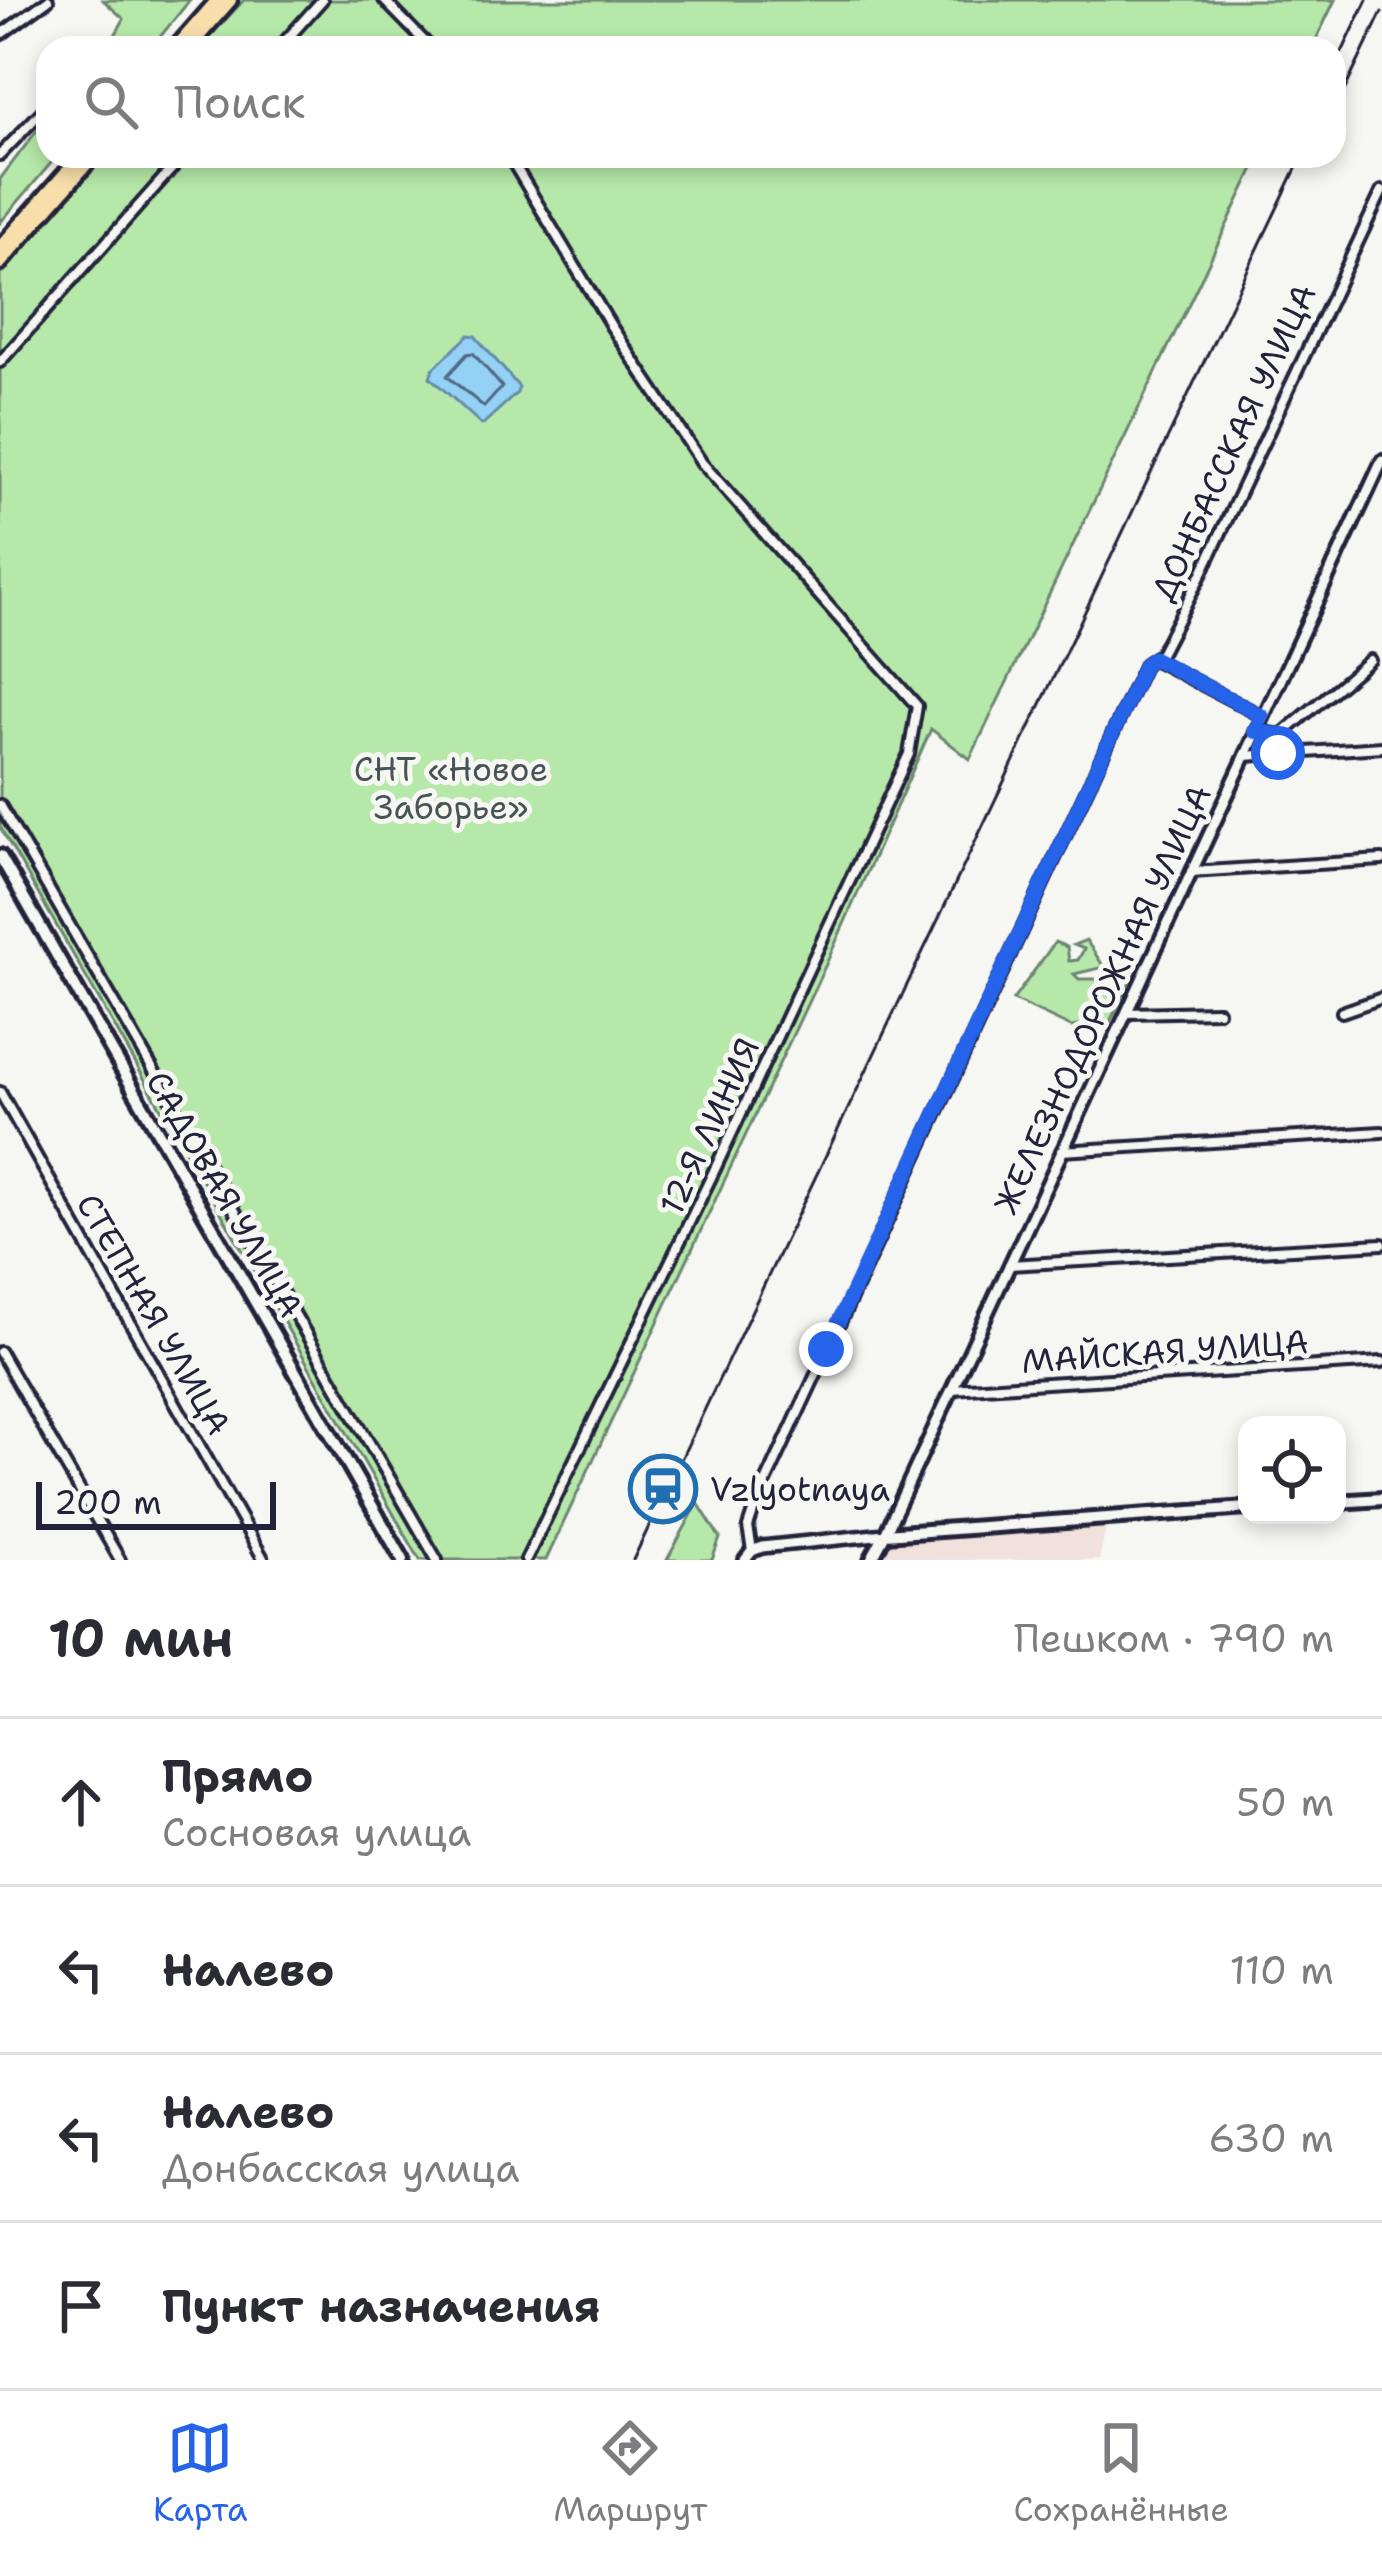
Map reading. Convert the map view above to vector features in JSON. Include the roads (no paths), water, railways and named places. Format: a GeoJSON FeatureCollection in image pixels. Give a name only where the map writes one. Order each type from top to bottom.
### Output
{"type":"FeatureCollection","features":[{"type":"Feature","properties":{"kind":"main road"},"geometry":{"type":"LineString","coordinates":[[186,36],[218,0]]}},
{"type":"Feature","properties":{"kind":"main road"},"geometry":{"type":"LineString","coordinates":[[198,36],[230,0]]}},
{"type":"Feature","properties":{"kind":"main road"},"geometry":{"type":"LineString","coordinates":[[0,248],[70,168]]}},
{"type":"Feature","properties":{"kind":"main road"},"geometry":{"type":"LineString","coordinates":[[0,263],[83,168]]}},
{"type":"Feature","properties":{"kind":"main road","name":"САДОВАЯ УЛИЦА"},"geometry":{"type":"LineString","coordinates":[[0,856],[403,1560]]}},
{"type":"Feature","properties":{"kind":"main road"},"geometry":{"type":"LineString","coordinates":[[1346,1501],[1382,1499]]}},
{"type":"Feature","properties":{"kind":"main road"},"geometry":{"type":"LineString","coordinates":[[885,1534],[1238,1509]]}},
{"type":"Feature","properties":{"kind":"main road","name":"ЖЕЛЕЗНОДОРОЖНАЯ УЛИЦА"},"geometry":{"type":"LineString","coordinates":[[871,1560],[885,1534]]}},
{"type":"Feature","properties":{"kind":"street"},"geometry":{"type":"LineString","coordinates":[[0,35],[48,0]]}},
{"type":"Feature","properties":{"kind":"street"},"geometry":{"type":"LineString","coordinates":[[290,36],[322,0]]}},
{"type":"Feature","properties":{"kind":"street"},"geometry":{"type":"LineString","coordinates":[[384,0],[418,36]]}},
{"type":"Feature","properties":{"kind":"street"},"geometry":{"type":"LineString","coordinates":[[0,155],[36,118]]}},
{"type":"Feature","properties":{"kind":"street"},"geometry":{"type":"LineString","coordinates":[[0,362],[172,168]]}},
{"type":"Feature","properties":{"kind":"street","name":"12-Я ЛИНИЯ"},"geometry":{"type":"LineString","coordinates":[[516,168],[611,326],[702,463],[917,706],[909,754],[900,775],[526,1560]]}},
{"type":"Feature","properties":{"kind":"street","name":"ДОНБАССКАЯ УЛИЦА"},"geometry":{"type":"LineString","coordinates":[[748,1556],[751,1518],[773,1465],[1145,664],[1160,654],[1202,573],[1382,191]]}},
{"type":"Feature","properties":{"kind":"street","name":"ЖЕЛЕЗНОДОРОЖНАЯ УЛИЦА"},"geometry":{"type":"LineString","coordinates":[[885,1534],[1382,461]]}},
{"type":"Feature","properties":{"kind":"street"},"geometry":{"type":"LineString","coordinates":[[1153,658],[1262,716]]}},
{"type":"Feature","properties":{"kind":"street"},"geometry":{"type":"LineString","coordinates":[[1278,753],[1281,735],[1370,660]]}},
{"type":"Feature","properties":{"kind":"street"},"geometry":{"type":"LineString","coordinates":[[1255,731],[1281,735]]}},
{"type":"Feature","properties":{"kind":"street"},"geometry":{"type":"LineString","coordinates":[[1246,756],[1382,747]]}},
{"type":"Feature","properties":{"kind":"street"},"geometry":{"type":"LineString","coordinates":[[0,805],[437,1560]]}},
{"type":"Feature","properties":{"kind":"street"},"geometry":{"type":"LineString","coordinates":[[1190,872],[1382,860]]}},
{"type":"Feature","properties":{"kind":"street"},"geometry":{"type":"LineString","coordinates":[[1342,1012],[1382,998]]}},
{"type":"Feature","properties":{"kind":"street"},"geometry":{"type":"LineString","coordinates":[[1125,1013],[1218,1011]]}},
{"type":"Feature","properties":{"kind":"street","name":"СТЕПНАЯ УЛИЦА"},"geometry":{"type":"LineString","coordinates":[[0,1092],[264,1560]]}},
{"type":"Feature","properties":{"kind":"street"},"geometry":{"type":"LineString","coordinates":[[1060,1151],[1382,1132]]}},
{"type":"Feature","properties":{"kind":"street"},"geometry":{"type":"LineString","coordinates":[[1007,1265],[1382,1244]]}},
{"type":"Feature","properties":{"kind":"street"},"geometry":{"type":"LineString","coordinates":[[0,1352],[120,1560]]}},
{"type":"Feature","properties":{"kind":"street","name":"МАЙСКАЯ УЛИЦА"},"geometry":{"type":"LineString","coordinates":[[950,1389],[1382,1362]]}},
{"type":"Feature","properties":{"kind":"street"},"geometry":{"type":"LineString","coordinates":[[748,1556],[773,1545],[885,1534]]}},
{"type":"Feature","properties":{"kind":"water"},"geometry":{"type":"Polygon","coordinates":[[[469,335],[475,336],[519,387],[482,425],[430,377],[469,335]]]}},
{"type":"Feature","properties":{"kind":"railway"},"geometry":{"type":"LineString","coordinates":[[1346,44],[1367,0]]}},
{"type":"Feature","properties":{"kind":"railway"},"geometry":{"type":"LineString","coordinates":[[1346,87],[1382,12]]}},
{"type":"Feature","properties":{"kind":"railway"},"geometry":{"type":"LineString","coordinates":[[633,1560],[1296,168]]}},
{"type":"Feature","properties":{"kind":"place","name":"Vzlyotnaya"},"geometry":{"type":"Point","coordinates":[663,1489]}},
{"type":"Feature","properties":{"kind":"park label","name":"СНТ «Новое Заборье»"},"geometry":{"type":"Point","coordinates":[451,788]}}]}
